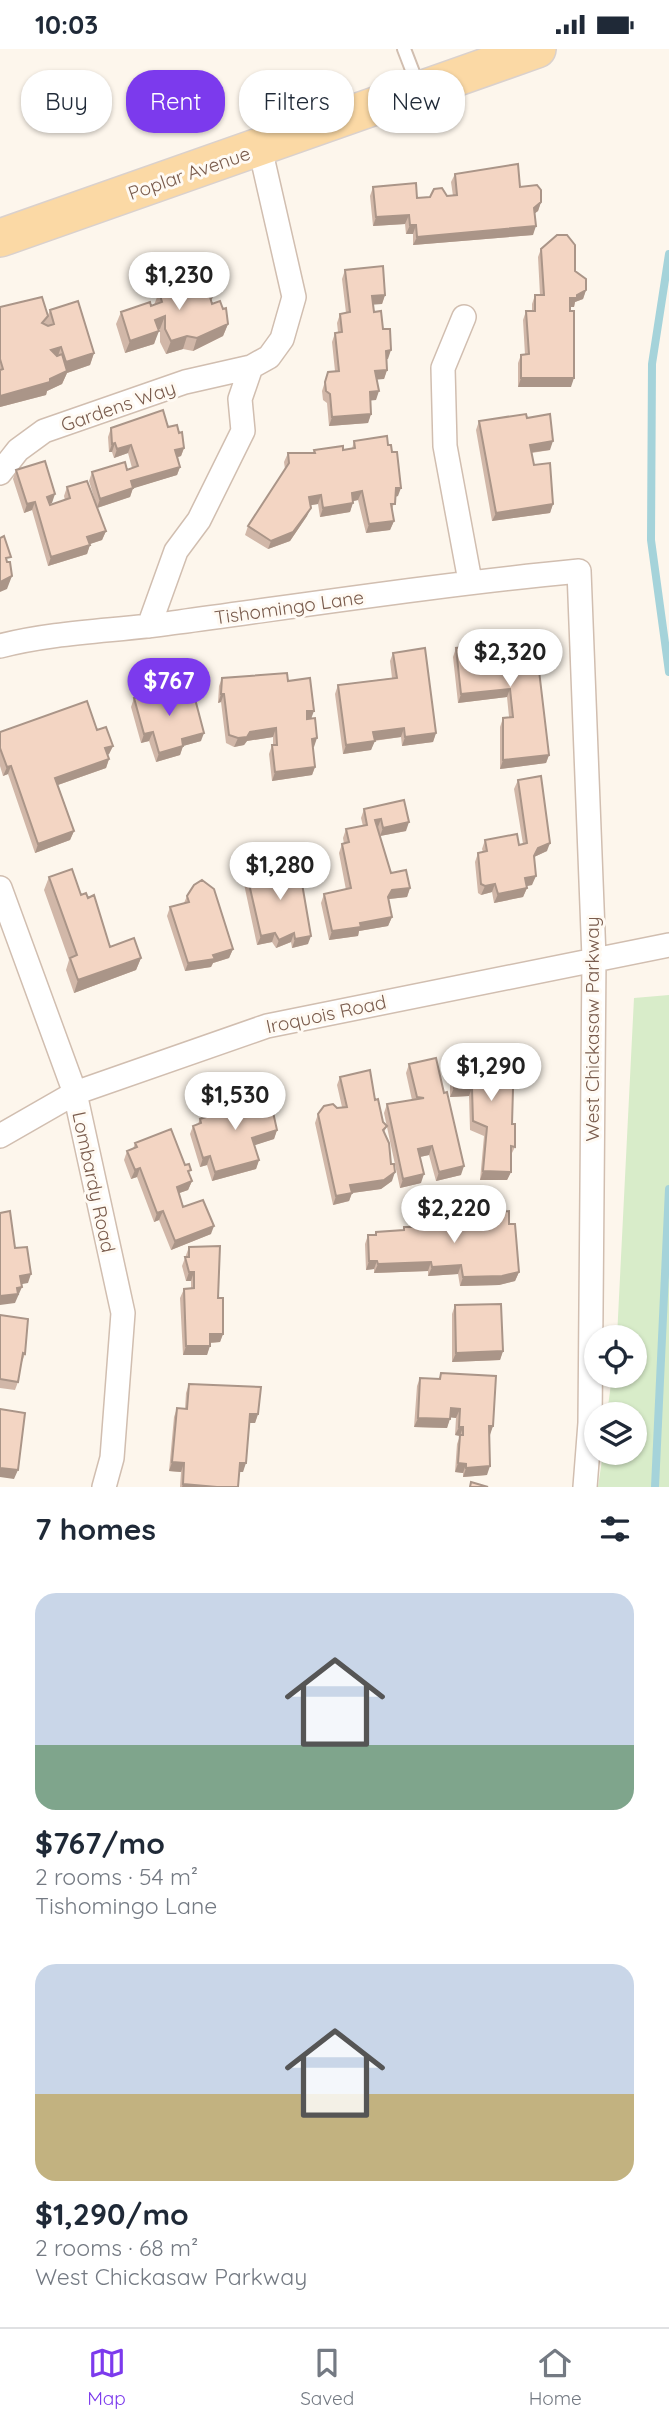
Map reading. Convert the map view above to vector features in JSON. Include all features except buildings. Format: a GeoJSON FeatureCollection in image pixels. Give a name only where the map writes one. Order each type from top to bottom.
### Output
{"type":"FeatureCollection","features":[{"type":"Feature","properties":{"kind":"main road","name":"Poplar Avenue"},"geometry":{"type":"LineString","coordinates":[[465,75],[537,49]]}},
{"type":"Feature","properties":{"kind":"main road","name":"Poplar Avenue"},"geometry":{"type":"LineString","coordinates":[[0,238],[368,110]]}},
{"type":"Feature","properties":{"kind":"street"},"geometry":{"type":"LineString","coordinates":[[149,627],[176,551],[199,520],[243,431],[240,400],[251,367],[268,357],[282,339],[294,297],[260,148]]}},
{"type":"Feature","properties":{"kind":"street"},"geometry":{"type":"LineString","coordinates":[[464,317],[443,368],[444,433],[470,581]]}},
{"type":"Feature","properties":{"kind":"street","name":"Gardens Way"},"geometry":{"type":"LineString","coordinates":[[0,473],[18,450],[44,431],[186,382],[251,367]]}},
{"type":"Feature","properties":{"kind":"street","name":"Tishomingo Lane"},"geometry":{"type":"LineString","coordinates":[[0,646],[470,581],[579,571]]}},
{"type":"Feature","properties":{"kind":"street","name":"West Chickasaw Parkway"},"geometry":{"type":"LineString","coordinates":[[579,571],[594,958],[590,1423],[585,1487]]}},
{"type":"Feature","properties":{"kind":"street","name":"Lombardy Road"},"geometry":{"type":"LineString","coordinates":[[0,888],[75,1093],[123,1314],[112,1458],[104,1487]]}},
{"type":"Feature","properties":{"kind":"street","name":"Iroquois Road"},"geometry":{"type":"LineString","coordinates":[[0,1136],[75,1093],[267,1026],[669,945]]}},
{"type":"Feature","properties":{"kind":"lane"},"geometry":{"type":"LineString","coordinates":[[404,49],[412,70]]}},
{"type":"Feature","properties":{"kind":"green space"},"geometry":{"type":"Polygon","coordinates":[[[669,995],[669,1487],[598,1487],[601,1465],[647,1465],[647,1402],[609,1402],[610,1388],[647,1388],[647,1325],[618,1325],[634,998],[669,995]]]}},
{"type":"Feature","properties":{"kind":"waterway"},"geometry":{"type":"LineString","coordinates":[[669,254],[652,364],[651,540],[669,672]]}},
{"type":"Feature","properties":{"kind":"waterway"},"geometry":{"type":"LineString","coordinates":[[655,1487],[669,1189]]}}]}
